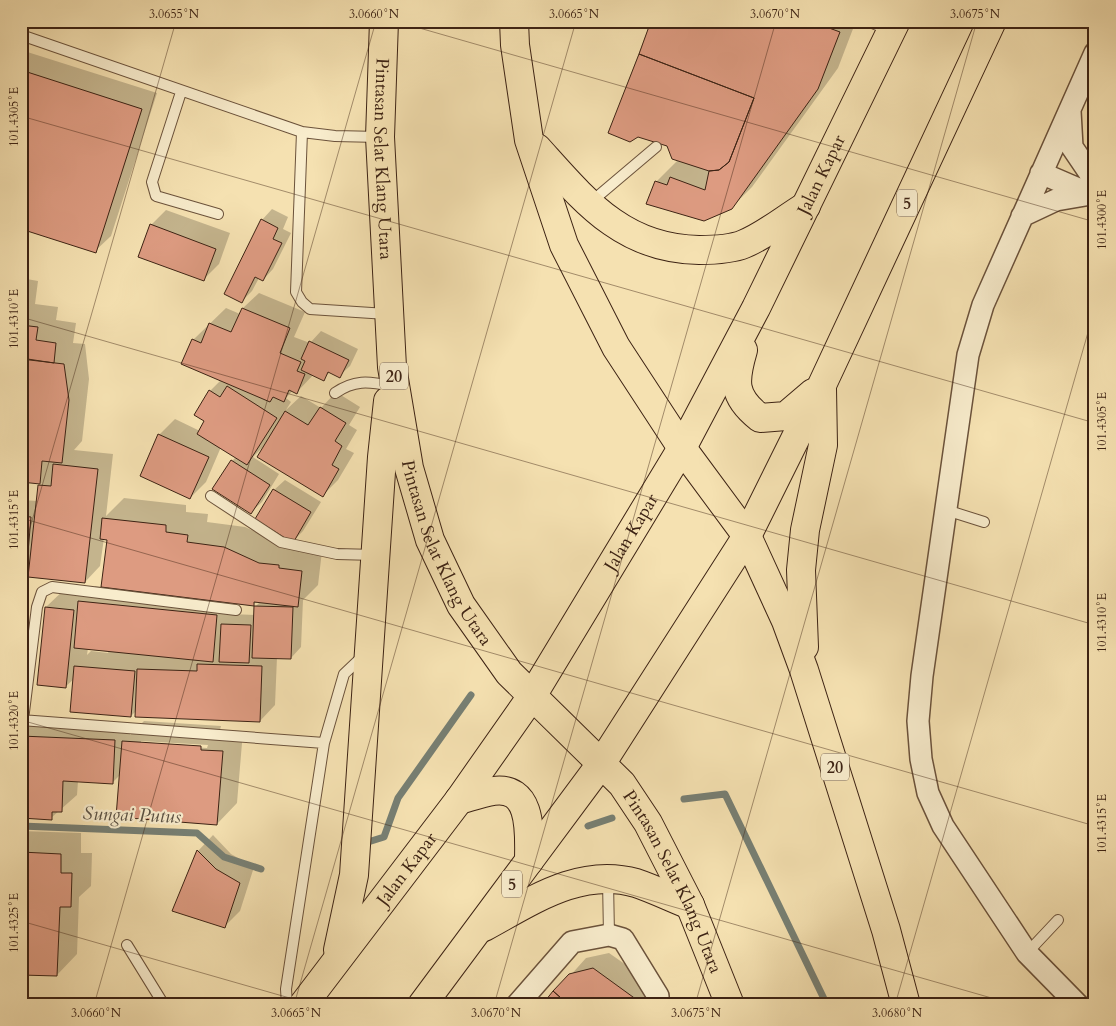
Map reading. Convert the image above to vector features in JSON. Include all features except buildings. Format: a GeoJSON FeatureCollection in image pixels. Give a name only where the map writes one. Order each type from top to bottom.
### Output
{"type":"FeatureCollection","features":[{"type":"Feature","properties":{"kind":"highway","name":"Pintasan Selat Klang Utara"},"geometry":{"type":"LineString","coordinates":[[384,21],[380,137],[391,376],[409,468],[430,540],[462,605],[508,673],[622,784],[648,823],[690,905],[730,1005]]}},
{"type":"Feature","properties":{"kind":"highway","name":"20"},"geometry":{"type":"LineString","coordinates":[[514,21],[515,45],[529,140],[564,245],[616,347],[682,448],[746,536],[786,621],[804,670],[886,930],[906,1005]]}},
{"type":"Feature","properties":{"kind":"highway","name":"5"},"geometry":{"type":"LineString","coordinates":[[422,1005],[602,764],[746,536],[822,386],[992,21]]}},
{"type":"Feature","properties":{"kind":"highway","name":"Jalan Kapar"},"geometry":{"type":"LineString","coordinates":[[303,1005],[459,800],[532,696],[682,448],[756,308],[806,206],[885,24]]}},
{"type":"Feature","properties":{"kind":"highway"},"geometry":{"type":"LineString","coordinates":[[529,140],[588,205],[612,224],[636,237],[679,249],[708,250],[744,245],[806,206]]}},
{"type":"Feature","properties":{"kind":"highway"},"geometry":{"type":"LineString","coordinates":[[756,308],[738,374],[736,389],[746,407],[760,418],[786,416],[822,386]]}},
{"type":"Feature","properties":{"kind":"highway"},"geometry":{"type":"LineString","coordinates":[[335,961],[350,901],[354,874],[369,649],[391,376]]}},
{"type":"Feature","properties":{"kind":"highway"},"geometry":{"type":"LineString","coordinates":[[804,670],[801,570],[805,530],[823,445],[822,386]]}},
{"type":"Feature","properties":{"kind":"highway"},"geometry":{"type":"LineString","coordinates":[[459,800],[495,791],[511,794],[526,807],[530,825],[529,862]]}},
{"type":"Feature","properties":{"kind":"highway"},"geometry":{"type":"LineString","coordinates":[[478,930],[558,888],[584,880],[608,878],[635,883],[690,905]]}},
{"type":"Feature","properties":{"kind":"street"},"geometry":{"type":"LineString","coordinates":[[1078,1005],[1027,953],[943,826],[928,793],[921,759],[918,721],[922,676],[968,355],[983,305],[1095,53]]}},
{"type":"Feature","properties":{"kind":"street"},"geometry":{"type":"LineString","coordinates":[[1070,109],[1072,147],[1093,186]]}},
{"type":"Feature","properties":{"kind":"street"},"geometry":{"type":"LineString","coordinates":[[1045,165],[1093,186]]}},
{"type":"Feature","properties":{"kind":"street"},"geometry":{"type":"LineString","coordinates":[[1022,216],[1056,200],[1093,186]]}},
{"type":"Feature","properties":{"kind":"street"},"geometry":{"type":"LineString","coordinates":[[517,1005],[572,942],[609,935],[623,939],[658,996],[658,1004]]}},
{"type":"Feature","properties":{"kind":"lane"},"geometry":{"type":"LineString","coordinates":[[21,35],[181,92],[302,132],[335,136],[380,137]]}},
{"type":"Feature","properties":{"kind":"lane"},"geometry":{"type":"LineString","coordinates":[[181,92],[152,182],[152,191],[156,196],[218,214]]}},
{"type":"Feature","properties":{"kind":"lane"},"geometry":{"type":"LineString","coordinates":[[302,132],[296,292],[302,302],[310,309],[389,314]]}},
{"type":"Feature","properties":{"kind":"lane"},"geometry":{"type":"LineString","coordinates":[[588,205],[656,147]]}},
{"type":"Feature","properties":{"kind":"lane"},"geometry":{"type":"LineString","coordinates":[[335,393],[346,385],[359,381],[391,376]]}},
{"type":"Feature","properties":{"kind":"lane"},"geometry":{"type":"LineString","coordinates":[[211,496],[281,542],[337,554],[376,555]]}},
{"type":"Feature","properties":{"kind":"lane"},"geometry":{"type":"LineString","coordinates":[[946,510],[984,522]]}},
{"type":"Feature","properties":{"kind":"lane"},"geometry":{"type":"LineString","coordinates":[[236,610],[52,587],[42,592],[37,607],[22,720],[324,743]]}},
{"type":"Feature","properties":{"kind":"lane"},"geometry":{"type":"LineString","coordinates":[[287,1005],[286,989],[324,743],[344,674],[369,649]]}},
{"type":"Feature","properties":{"kind":"lane"},"geometry":{"type":"LineString","coordinates":[[608,878],[609,935]]}},
{"type":"Feature","properties":{"kind":"lane"},"geometry":{"type":"LineString","coordinates":[[1027,953],[1058,920]]}},
{"type":"Feature","properties":{"kind":"lane"},"geometry":{"type":"LineString","coordinates":[[127,945],[164,1005]]}},
{"type":"Feature","properties":{"kind":"waterway"},"geometry":{"type":"LineString","coordinates":[[368,842],[384,837],[398,798],[471,695]]}},
{"type":"Feature","properties":{"kind":"waterway"},"geometry":{"type":"LineString","coordinates":[[684,799],[725,794],[827,1005]]}},
{"type":"Feature","properties":{"kind":"waterway"},"geometry":{"type":"LineString","coordinates":[[588,826],[612,818]]}},
{"type":"Feature","properties":{"kind":"waterway","name":"Sungai Putus"},"geometry":{"type":"LineString","coordinates":[[21,826],[197,833],[224,857],[261,869]]}}]}
